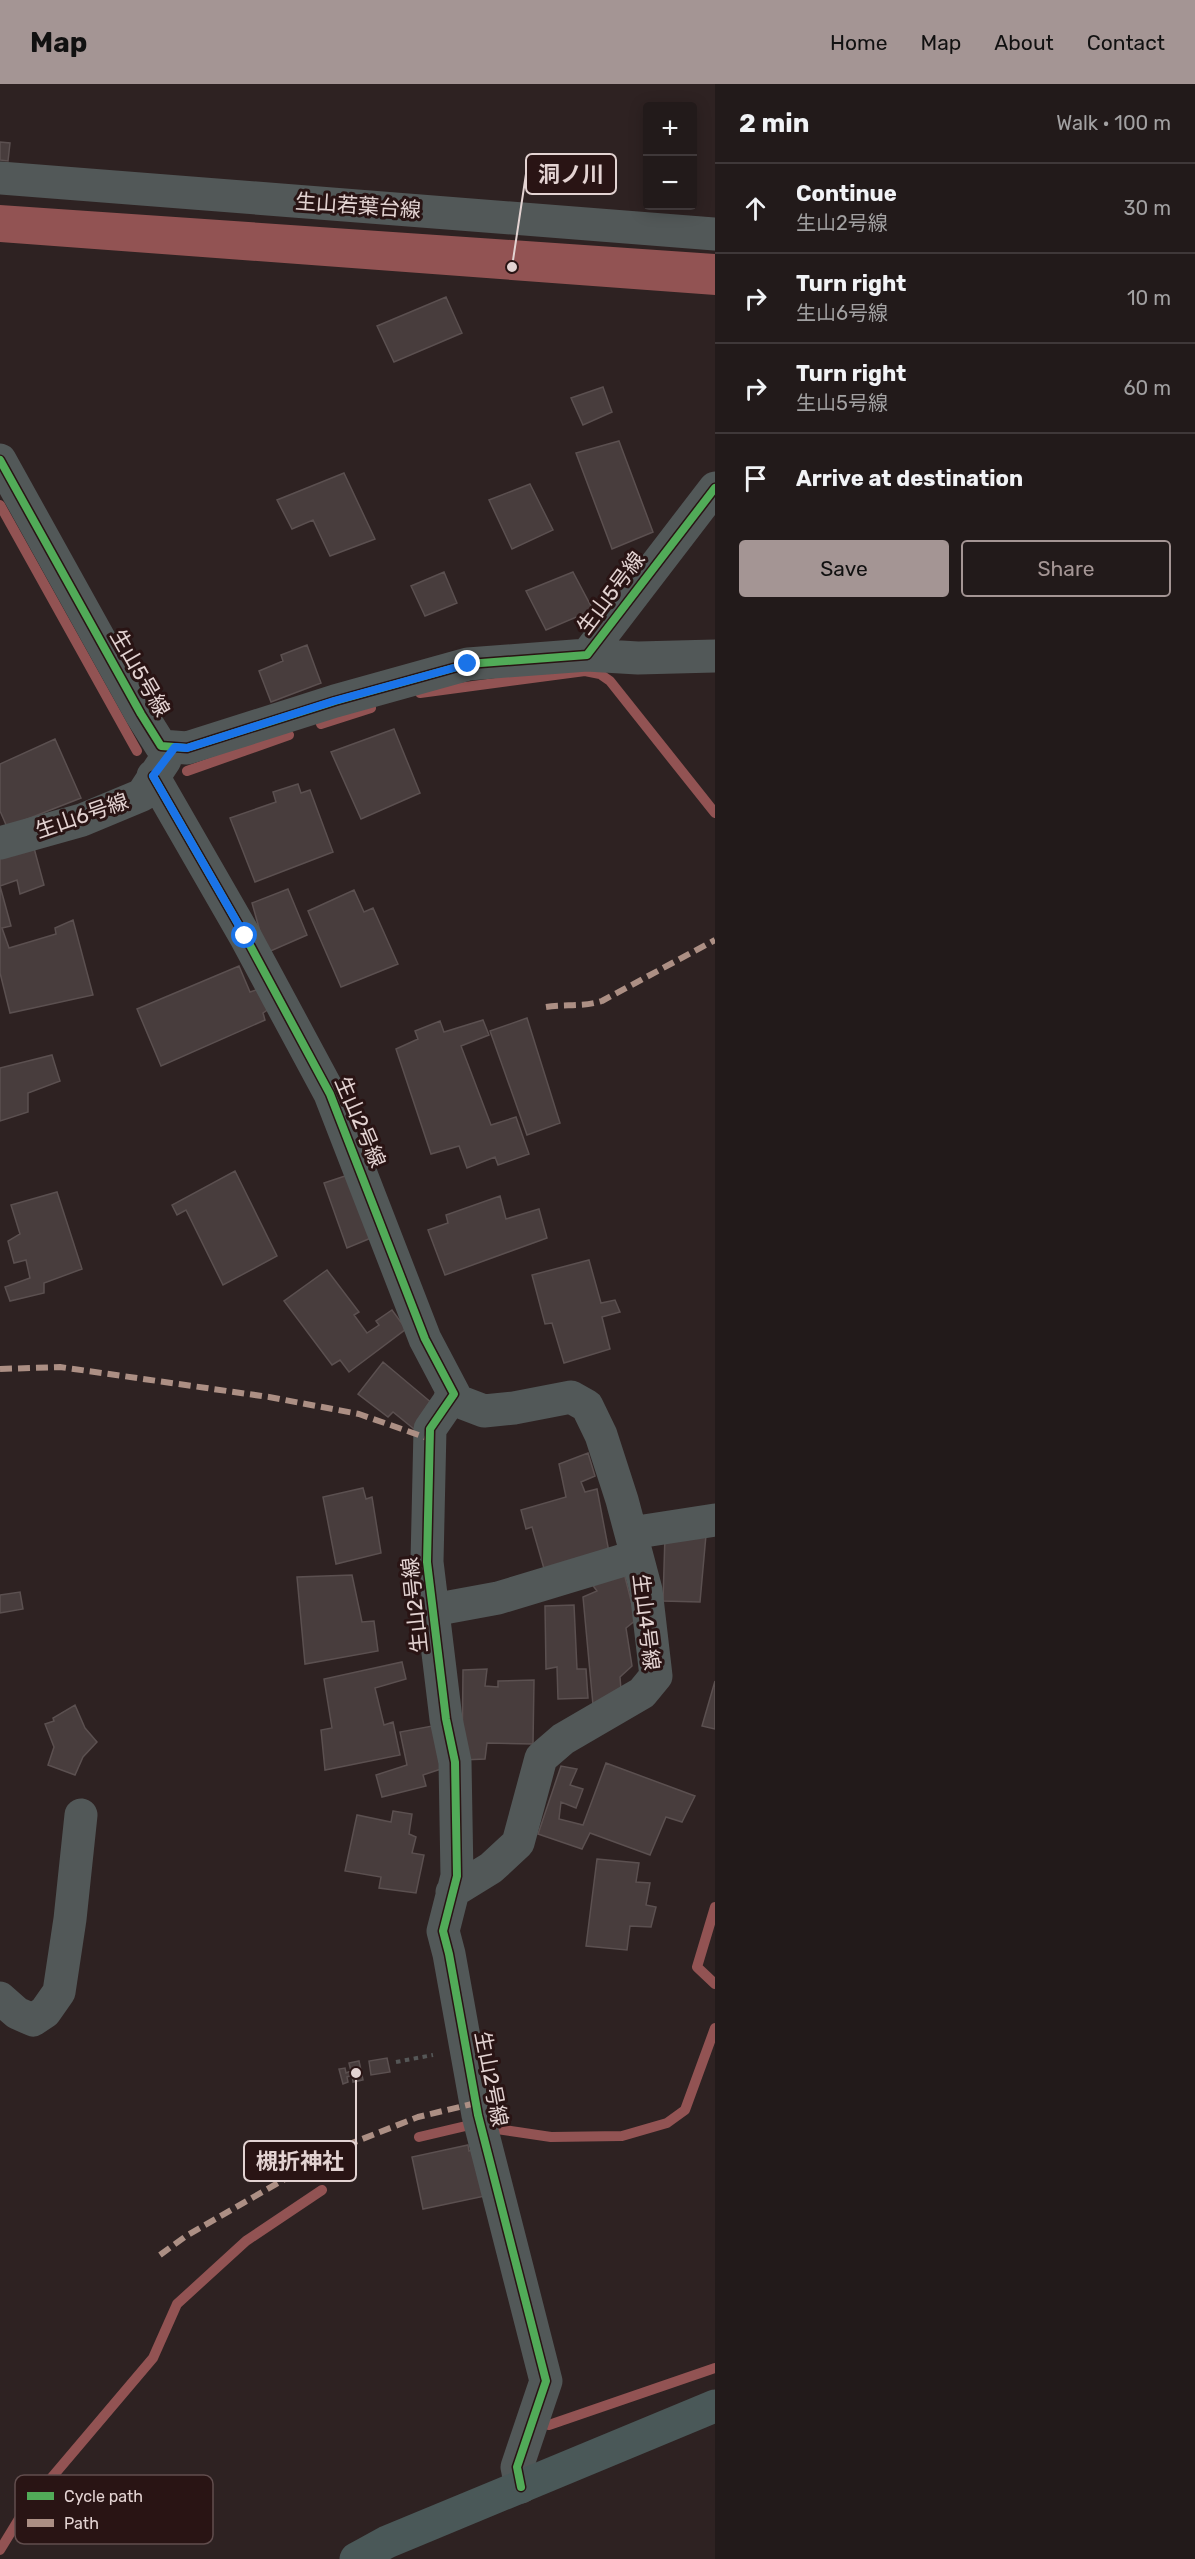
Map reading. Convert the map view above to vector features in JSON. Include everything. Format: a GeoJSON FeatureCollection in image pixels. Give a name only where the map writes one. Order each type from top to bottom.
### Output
{"type":"FeatureCollection","features":[{"type":"Feature","properties":{"kind":"main road"},"geometry":{"type":"LineString","coordinates":[[356,2559],[387,2542],[715,2406]]}},
{"type":"Feature","properties":{"kind":"street","name":"生山若葉台線"},"geometry":{"type":"LineString","coordinates":[[0,178],[715,234]]}},
{"type":"Feature","properties":{"kind":"street","name":"生山5号線"},"geometry":{"type":"LineString","coordinates":[[0,460],[161,746],[187,748],[334,701],[468,664],[587,655],[715,488]]}},
{"type":"Feature","properties":{"kind":"street"},"geometry":{"type":"LineString","coordinates":[[587,655],[638,658],[715,656]]}},
{"type":"Feature","properties":{"kind":"street","name":"生山6号線"},"geometry":{"type":"LineString","coordinates":[[0,843],[82,820],[142,795],[175,747]]}},
{"type":"Feature","properties":{"kind":"street","name":"生山2号線"},"geometry":{"type":"LineString","coordinates":[[153,776],[245,936],[330,1094],[425,1339],[454,1394],[430,1429],[427,1562],[446,1719],[455,1762],[457,1876],[442,1931],[449,1954],[478,2115],[546,2381],[517,2467],[521,2487]]}},
{"type":"Feature","properties":{"kind":"street","name":"生山4号線"},"geometry":{"type":"LineString","coordinates":[[450,1398],[484,1411],[514,1408],[571,1397],[587,1406],[601,1435],[646,1590],[656,1676],[642,1693],[563,1739],[541,1758],[519,1843],[491,1868],[452,1892]]}},
{"type":"Feature","properties":{"kind":"street"},"geometry":{"type":"LineString","coordinates":[[433,1610],[498,1598],[634,1545],[715,1520]]}},
{"type":"Feature","properties":{"kind":"street"},"geometry":{"type":"LineString","coordinates":[[0,1998],[17,2013],[33,2020],[45,2012],[59,1992],[70,1919],[81,1815]]}},
{"type":"Feature","properties":{"kind":"shaded area"},"geometry":{"type":"Polygon","coordinates":[[[0,205],[715,254],[715,295],[0,242],[0,205]]]}},
{"type":"Feature","properties":{"kind":"building"},"geometry":{"type":"Polygon","coordinates":[[[0,142],[10,143],[8,161],[0,160],[0,142]]]}},
{"type":"Feature","properties":{"kind":"building"},"geometry":{"type":"Polygon","coordinates":[[[446,297],[462,333],[394,362],[377,326],[446,297]]]}},
{"type":"Feature","properties":{"kind":"building"},"geometry":{"type":"Polygon","coordinates":[[[603,387],[612,412],[583,425],[571,398],[603,387]]]}},
{"type":"Feature","properties":{"kind":"building"},"geometry":{"type":"Polygon","coordinates":[[[619,441],[653,532],[612,549],[576,453],[619,441]]]}},
{"type":"Feature","properties":{"kind":"building"},"geometry":{"type":"Polygon","coordinates":[[[344,473],[375,539],[330,556],[313,520],[292,529],[277,500],[344,473]]]}},
{"type":"Feature","properties":{"kind":"building"},"geometry":{"type":"Polygon","coordinates":[[[530,484],[553,530],[512,549],[489,500],[530,484]]]}},
{"type":"Feature","properties":{"kind":"building"},"geometry":{"type":"Polygon","coordinates":[[[444,572],[457,603],[425,616],[411,586],[444,572]]]}},
{"type":"Feature","properties":{"kind":"building"},"geometry":{"type":"Polygon","coordinates":[[[573,572],[593,610],[546,630],[526,591],[573,572]]]}},
{"type":"Feature","properties":{"kind":"building"},"geometry":{"type":"Polygon","coordinates":[[[307,645],[321,683],[271,702],[259,671],[283,661],[281,655],[307,645]]]}},
{"type":"Feature","properties":{"kind":"building"},"geometry":{"type":"Polygon","coordinates":[[[394,729],[420,793],[361,819],[331,752],[394,729]]]}},
{"type":"Feature","properties":{"kind":"building"},"geometry":{"type":"Polygon","coordinates":[[[55,739],[81,798],[7,827],[0,811],[0,764],[55,739]]]}},
{"type":"Feature","properties":{"kind":"building"},"geometry":{"type":"Polygon","coordinates":[[[298,784],[301,793],[310,790],[333,852],[255,882],[230,818],[276,802],[273,792],[298,784]]]}},
{"type":"Feature","properties":{"kind":"building"},"geometry":{"type":"Polygon","coordinates":[[[34,848],[44,885],[20,894],[17,880],[0,886],[0,858],[34,848]]]}},
{"type":"Feature","properties":{"kind":"building"},"geometry":{"type":"Polygon","coordinates":[[[0,886],[11,926],[2,928],[9,948],[56,934],[55,928],[73,920],[93,995],[10,1013],[0,973],[0,886]]]}},
{"type":"Feature","properties":{"kind":"building"},"geometry":{"type":"Polygon","coordinates":[[[288,889],[307,935],[266,953],[252,903],[288,889]]]}},
{"type":"Feature","properties":{"kind":"building"},"geometry":{"type":"Polygon","coordinates":[[[354,890],[364,912],[373,908],[398,964],[341,987],[308,911],[354,890]]]}},
{"type":"Feature","properties":{"kind":"building"},"geometry":{"type":"Polygon","coordinates":[[[239,966],[250,992],[262,988],[269,1009],[263,1013],[265,1020],[161,1066],[137,1009],[239,966]]]}},
{"type":"Feature","properties":{"kind":"building"},"geometry":{"type":"Polygon","coordinates":[[[527,1018],[560,1123],[527,1135],[490,1031],[527,1018]]]}},
{"type":"Feature","properties":{"kind":"building"},"geometry":{"type":"Polygon","coordinates":[[[483,1020],[489,1035],[461,1046],[491,1125],[516,1117],[529,1154],[498,1165],[495,1157],[467,1168],[459,1146],[431,1154],[396,1049],[418,1039],[415,1031],[440,1021],[444,1032],[483,1020]]]}},
{"type":"Feature","properties":{"kind":"building"},"geometry":{"type":"Polygon","coordinates":[[[52,1055],[60,1081],[28,1093],[28,1112],[0,1121],[0,1068],[52,1055]]]}},
{"type":"Feature","properties":{"kind":"building"},"geometry":{"type":"Polygon","coordinates":[[[235,1171],[277,1256],[223,1285],[186,1210],[177,1215],[172,1205],[235,1171]]]}},
{"type":"Feature","properties":{"kind":"building"},"geometry":{"type":"Polygon","coordinates":[[[351,1174],[371,1238],[347,1248],[324,1183],[351,1174]]]}},
{"type":"Feature","properties":{"kind":"building"},"geometry":{"type":"Polygon","coordinates":[[[57,1192],[82,1269],[44,1283],[44,1293],[10,1301],[5,1287],[30,1278],[26,1260],[14,1263],[8,1241],[20,1234],[11,1205],[57,1192]]]}},
{"type":"Feature","properties":{"kind":"building"},"geometry":{"type":"Polygon","coordinates":[[[500,1196],[506,1219],[539,1209],[547,1238],[445,1275],[428,1230],[448,1223],[446,1215],[500,1196]]]}},
{"type":"Feature","properties":{"kind":"building"},"geometry":{"type":"Polygon","coordinates":[[[589,1260],[601,1303],[615,1300],[620,1312],[602,1317],[610,1349],[564,1363],[552,1323],[545,1324],[532,1275],[589,1260]]]}},
{"type":"Feature","properties":{"kind":"building"},"geometry":{"type":"Polygon","coordinates":[[[327,1270],[359,1312],[354,1315],[367,1333],[379,1325],[376,1321],[392,1310],[406,1329],[349,1372],[340,1360],[332,1365],[284,1301],[327,1270]]]}},
{"type":"Feature","properties":{"kind":"building"},"geometry":{"type":"Polygon","coordinates":[[[383,1362],[433,1404],[414,1429],[393,1412],[388,1417],[358,1394],[383,1362]]]}},
{"type":"Feature","properties":{"kind":"building"},"geometry":{"type":"Polygon","coordinates":[[[588,1453],[595,1476],[581,1482],[585,1492],[597,1489],[609,1552],[545,1572],[532,1527],[526,1529],[521,1510],[566,1497],[559,1464],[588,1453]]]}},
{"type":"Feature","properties":{"kind":"building"},"geometry":{"type":"Polygon","coordinates":[[[363,1488],[366,1499],[372,1497],[381,1553],[336,1564],[323,1497],[363,1488]]]}},
{"type":"Feature","properties":{"kind":"building"},"geometry":{"type":"Polygon","coordinates":[[[665,1535],[706,1535],[700,1602],[663,1601],[665,1535]]]}},
{"type":"Feature","properties":{"kind":"building"},"geometry":{"type":"Polygon","coordinates":[[[623,1569],[636,1620],[626,1628],[632,1666],[620,1677],[621,1690],[593,1705],[583,1597],[597,1591],[588,1579],[623,1569]]]}},
{"type":"Feature","properties":{"kind":"building"},"geometry":{"type":"Polygon","coordinates":[[[352,1575],[362,1622],[374,1621],[378,1651],[305,1664],[297,1577],[352,1575]]]}},
{"type":"Feature","properties":{"kind":"building"},"geometry":{"type":"Polygon","coordinates":[[[20,1592],[23,1609],[0,1613],[0,1595],[20,1592]]]}},
{"type":"Feature","properties":{"kind":"building"},"geometry":{"type":"Polygon","coordinates":[[[574,1605],[577,1669],[586,1669],[588,1698],[558,1699],[557,1667],[546,1669],[545,1606],[574,1605]]]}},
{"type":"Feature","properties":{"kind":"building"},"geometry":{"type":"Polygon","coordinates":[[[402,1662],[406,1679],[375,1688],[384,1725],[393,1722],[400,1755],[325,1770],[321,1730],[332,1728],[324,1679],[402,1662]]]}},
{"type":"Feature","properties":{"kind":"building"},"geometry":{"type":"Polygon","coordinates":[[[487,1669],[485,1686],[498,1687],[498,1681],[534,1680],[533,1744],[487,1743],[485,1759],[462,1760],[463,1670],[487,1669]]]}},
{"type":"Feature","properties":{"kind":"building"},"geometry":{"type":"Polygon","coordinates":[[[715,1681],[715,1729],[702,1726],[715,1681]]]}},
{"type":"Feature","properties":{"kind":"building"},"geometry":{"type":"Polygon","coordinates":[[[75,1705],[85,1728],[97,1742],[83,1757],[75,1775],[48,1765],[54,1747],[45,1724],[54,1721],[53,1718],[75,1705]]]}},
{"type":"Feature","properties":{"kind":"building"},"geometry":{"type":"Polygon","coordinates":[[[432,1726],[441,1769],[423,1775],[426,1786],[382,1797],[376,1775],[407,1765],[400,1732],[432,1726]]]}},
{"type":"Feature","properties":{"kind":"building"},"geometry":{"type":"Polygon","coordinates":[[[606,1763],[695,1796],[682,1822],[666,1817],[650,1855],[590,1833],[582,1849],[538,1834],[561,1766],[577,1769],[570,1785],[583,1789],[576,1808],[561,1802],[559,1819],[583,1825],[606,1763]]]}},
{"type":"Feature","properties":{"kind":"building"},"geometry":{"type":"Polygon","coordinates":[[[393,1811],[412,1814],[409,1834],[416,1837],[412,1853],[424,1855],[416,1893],[379,1888],[381,1877],[345,1871],[357,1815],[391,1822],[393,1811]]]}},
{"type":"Feature","properties":{"kind":"building"},"geometry":{"type":"Polygon","coordinates":[[[597,1859],[639,1863],[636,1882],[650,1883],[646,1905],[656,1907],[651,1927],[630,1926],[627,1950],[586,1946],[597,1859]]]}},
{"type":"Feature","properties":{"kind":"building"},"geometry":{"type":"Polygon","coordinates":[[[387,2058],[390,2072],[371,2075],[369,2061],[387,2058]]]}},
{"type":"Feature","properties":{"kind":"building"},"geometry":{"type":"Polygon","coordinates":[[[359,2061],[363,2080],[353,2082],[352,2075],[347,2077],[348,2082],[343,2084],[339,2069],[345,2068],[346,2073],[351,2071],[349,2063],[359,2061]]]}},
{"type":"Feature","properties":{"kind":"building"},"geometry":{"type":"Polygon","coordinates":[[[468,2145],[469,2151],[474,2149],[485,2196],[423,2209],[412,2157],[468,2145]]]}},
{"type":"Feature","properties":{"kind":"waterway"},"geometry":{"type":"LineString","coordinates":[[0,505],[137,751]]}},
{"type":"Feature","properties":{"kind":"waterway"},"geometry":{"type":"LineString","coordinates":[[420,693],[585,671],[600,674],[610,681],[715,813]]}},
{"type":"Feature","properties":{"kind":"waterway"},"geometry":{"type":"LineString","coordinates":[[321,724],[371,708]]}},
{"type":"Feature","properties":{"kind":"waterway"},"geometry":{"type":"LineString","coordinates":[[187,771],[289,735]]}},
{"type":"Feature","properties":{"kind":"waterway"},"geometry":{"type":"LineString","coordinates":[[715,1907],[697,1967],[715,1984]]}},
{"type":"Feature","properties":{"kind":"waterway"},"geometry":{"type":"LineString","coordinates":[[490,2128],[551,2137],[622,2136],[667,2123],[685,2110],[715,2028]]}},
{"type":"Feature","properties":{"kind":"waterway"},"geometry":{"type":"LineString","coordinates":[[419,2137],[470,2125]]}},
{"type":"Feature","properties":{"kind":"waterway"},"geometry":{"type":"LineString","coordinates":[[54,2475],[153,2358],[177,2304],[246,2241],[322,2190]]}},
{"type":"Feature","properties":{"kind":"waterway"},"geometry":{"type":"LineString","coordinates":[[549,2425],[715,2368]]}},
{"type":"Feature","properties":{"kind":"waterway"},"geometry":{"type":"LineString","coordinates":[[0,2550],[15,2525]]}},
{"type":"Feature","properties":{"kind":"marked path"},"geometry":{"type":"LineString","coordinates":[[546,1007],[602,1001],[715,940]]}},
{"type":"Feature","properties":{"kind":"marked path"},"geometry":{"type":"LineString","coordinates":[[0,1369],[60,1367],[269,1397],[359,1414],[430,1439]]}},
{"type":"Feature","properties":{"kind":"marked path"},"geometry":{"type":"LineString","coordinates":[[160,2255],[186,2236],[337,2149],[418,2117],[476,2103]]}},
{"type":"Feature","properties":{"kind":"cycle path"},"geometry":{"type":"LineString","coordinates":[[0,460],[161,746],[187,748],[335,701],[468,664],[587,655],[715,488]]}},
{"type":"Feature","properties":{"kind":"cycle path"},"geometry":{"type":"LineString","coordinates":[[153,776],[245,936],[330,1094],[425,1339],[454,1394],[430,1429],[427,1562],[446,1719],[455,1762],[457,1876],[443,1931],[478,2115],[546,2381],[517,2467],[521,2487]]}},
{"type":"Feature","properties":{"kind":"place","name":"洞ノ川"},"geometry":{"type":"Point","coordinates":[512,267]}},
{"type":"Feature","properties":{"kind":"place","name":"槻折神社"},"geometry":{"type":"Point","coordinates":[356,2073]}},
{"type":"Feature","properties":{"kind":"route"},"geometry":{"type":"LineString","coordinates":[[245,936],[153,776],[175,747],[187,748],[334,701],[468,664]]}}]}
